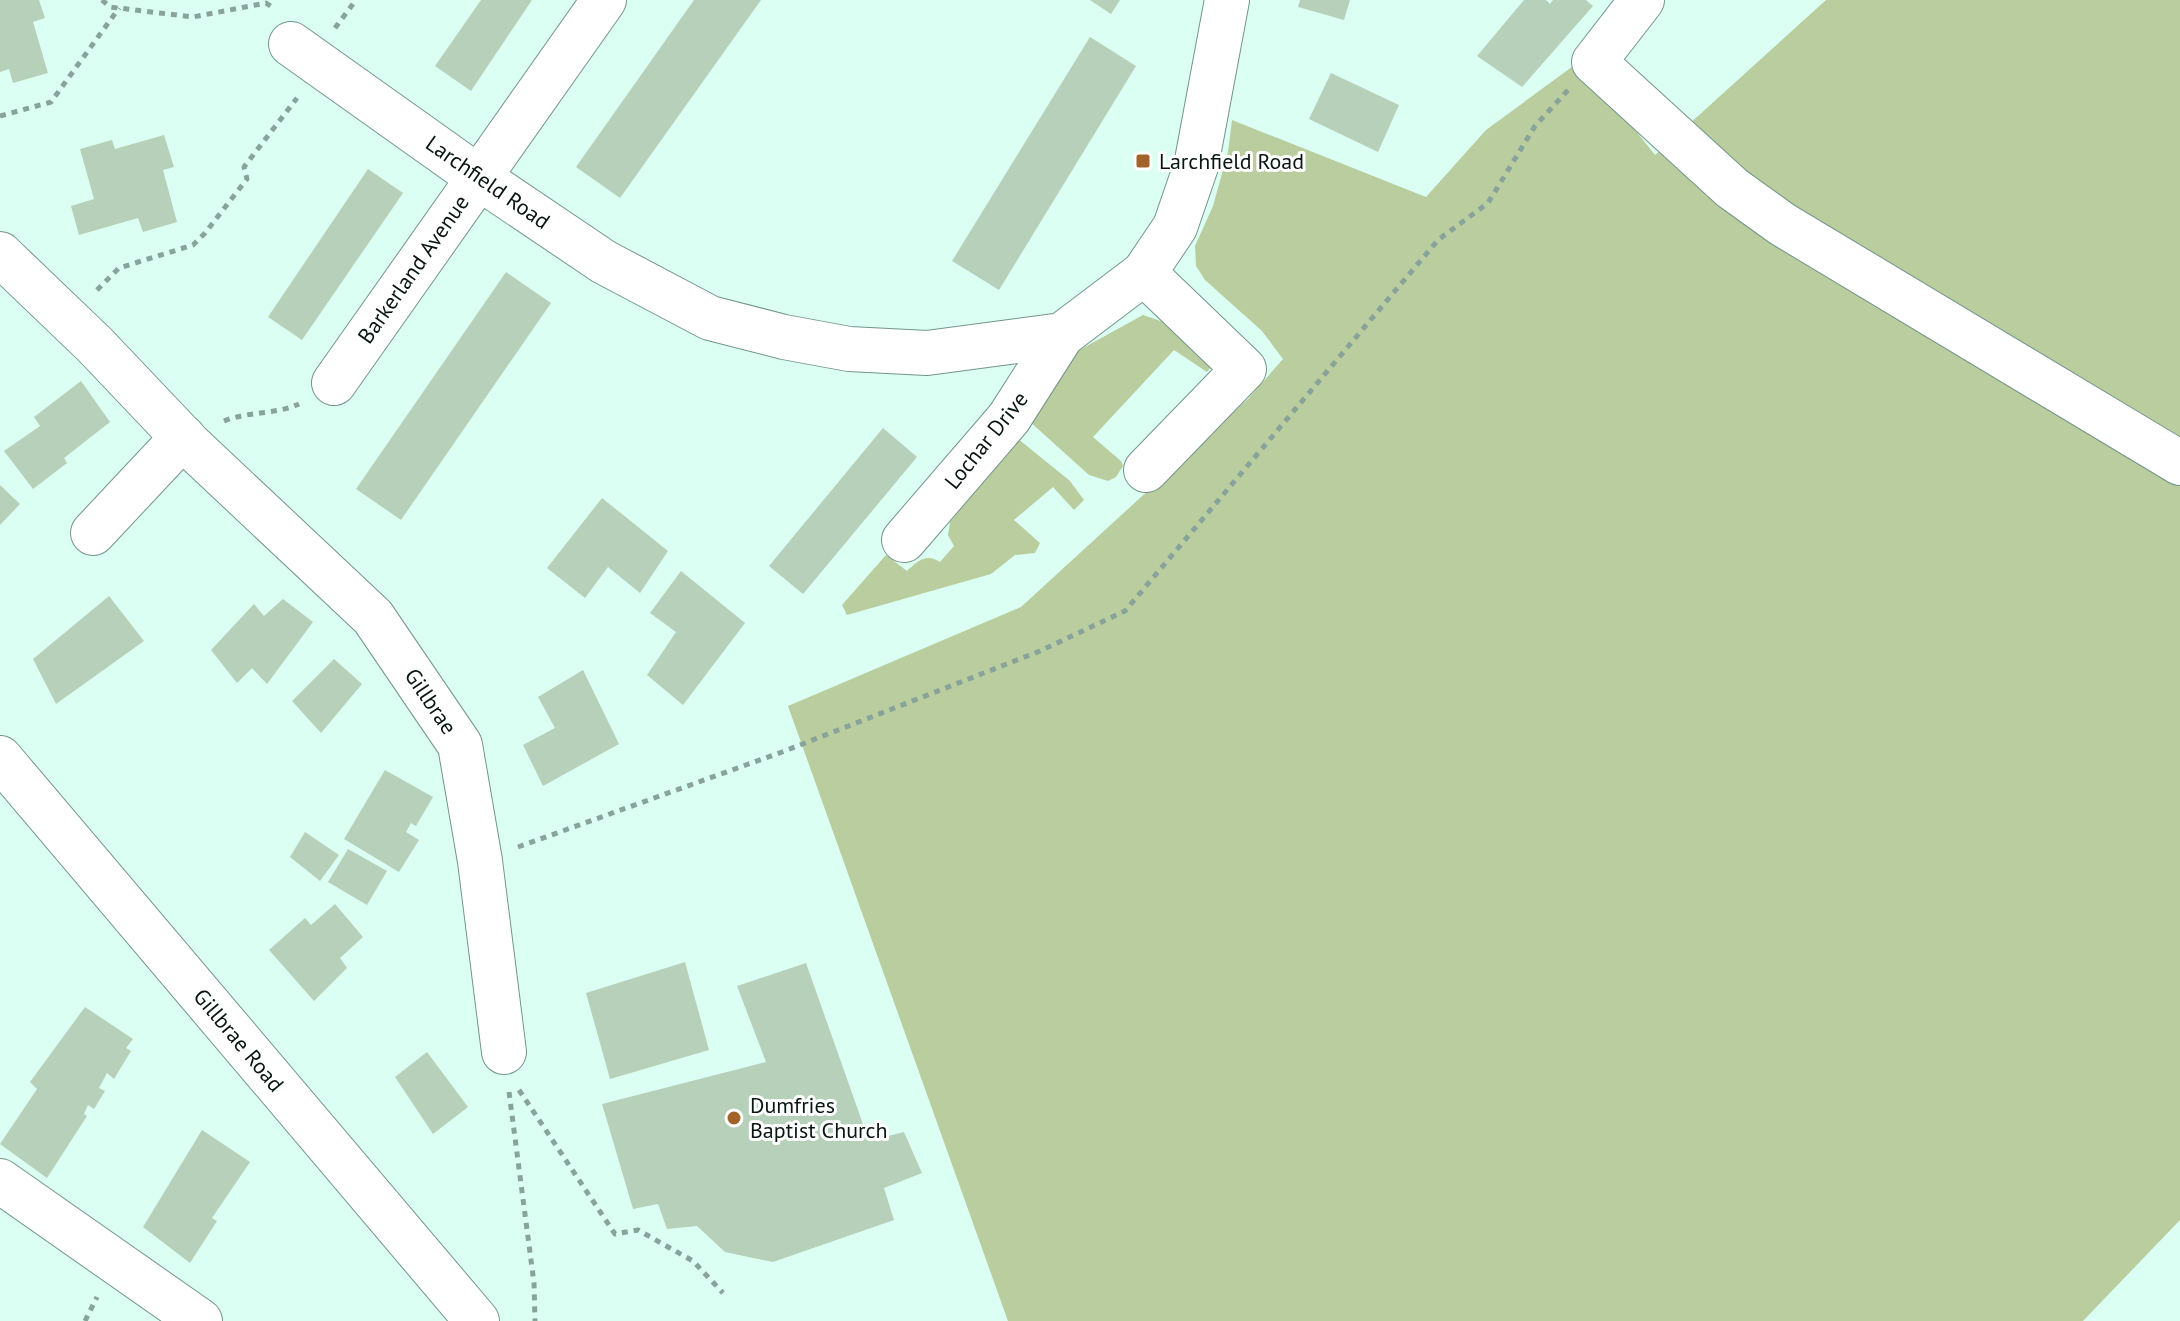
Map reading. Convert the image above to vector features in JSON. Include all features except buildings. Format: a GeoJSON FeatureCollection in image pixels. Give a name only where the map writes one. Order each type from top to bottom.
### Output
{"type":"FeatureCollection","features":[{"type":"Feature","properties":{"kind":"street","name":"Barkerland Avenue"},"geometry":{"type":"LineString","coordinates":[[334,383],[604,0]]}},
{"type":"Feature","properties":{"kind":"street","name":"Larchfield Road"},"geometry":{"type":"LineString","coordinates":[[306,54],[478,177],[604,262],[710,318],[784,337],[849,349],[927,353],[1062,335],[1144,273],[1175,227],[1196,166],[1227,0]]}},
{"type":"Feature","properties":{"kind":"street"},"geometry":{"type":"LineString","coordinates":[[1642,0],[1594,62],[1732,188],[1782,224],[2180,463]]}},
{"type":"Feature","properties":{"kind":"street","name":"Gillbrae"},"geometry":{"type":"LineString","coordinates":[[0,254],[186,440],[373,617],[460,745],[480,861],[505,1062]]}},
{"type":"Feature","properties":{"kind":"street"},"geometry":{"type":"LineString","coordinates":[[1144,273],[1244,369],[1146,470]]}},
{"type":"Feature","properties":{"kind":"street","name":"Lochar Drive"},"geometry":{"type":"LineString","coordinates":[[904,540],[1009,418],[1062,335]]}},
{"type":"Feature","properties":{"kind":"street"},"geometry":{"type":"LineString","coordinates":[[93,533],[186,440]]}},
{"type":"Feature","properties":{"kind":"street","name":"Gillbrae Road"},"geometry":{"type":"LineString","coordinates":[[0,758],[477,1321]]}},
{"type":"Feature","properties":{"kind":"street"},"geometry":{"type":"LineString","coordinates":[[0,1181],[200,1321]]}},
{"type":"Feature","properties":{"kind":"path"},"geometry":{"type":"LineString","coordinates":[[68,320],[119,268],[183,250],[205,233],[247,179],[244,167],[306,54],[302,29],[266,3],[193,17],[110,7],[102,0]]}},
{"type":"Feature","properties":{"kind":"path"},"geometry":{"type":"LineString","coordinates":[[0,116],[51,102],[119,8]]}},
{"type":"Feature","properties":{"kind":"path"},"geometry":{"type":"LineString","coordinates":[[480,861],[782,752],[1040,651],[1125,611],[1438,240],[1488,203],[1535,126],[1594,62]]}},
{"type":"Feature","properties":{"kind":"path"},"geometry":{"type":"LineString","coordinates":[[186,440],[238,416],[284,410],[308,400],[334,383]]}},
{"type":"Feature","properties":{"kind":"path"},"geometry":{"type":"LineString","coordinates":[[505,1062],[615,1234],[638,1230],[693,1261],[723,1293]]}},
{"type":"Feature","properties":{"kind":"path"},"geometry":{"type":"LineString","coordinates":[[505,1062],[534,1283],[535,1321]]}},
{"type":"Feature","properties":{"kind":"green space"},"geometry":{"type":"Polygon","coordinates":[[[1826,0],[2180,0],[2180,1220],[2083,1321],[1008,1321],[788,706],[1021,607],[1248,399],[1283,359],[1262,331],[1205,280],[1196,266],[1195,246],[1213,206],[1228,152],[1232,120],[1426,197],[1486,130],[1580,61],[1655,155],[1826,0]]]}},
{"type":"Feature","properties":{"kind":"green space"},"geometry":{"type":"Polygon","coordinates":[[[1143,315],[1169,324],[1215,362],[1207,372],[1174,350],[1093,437],[1123,466],[1116,477],[1108,481],[1089,475],[1028,420],[1063,359],[1143,315]]]}},
{"type":"Feature","properties":{"kind":"green space"},"geometry":{"type":"Polygon","coordinates":[[[1017,438],[1070,481],[1084,500],[1074,510],[1053,487],[1014,520],[1040,543],[1035,553],[1015,555],[991,574],[847,615],[842,605],[886,555],[907,571],[926,558],[940,562],[954,546],[948,535],[950,522],[1017,438]]]}},
{"type":"Feature","properties":{"kind":"place","name":"Larchfield Road"},"geometry":{"type":"Point","coordinates":[1143,161]}},
{"type":"Feature","properties":{"kind":"place","name":"Dumfries Baptist Church"},"geometry":{"type":"Point","coordinates":[734,1118]}}]}
